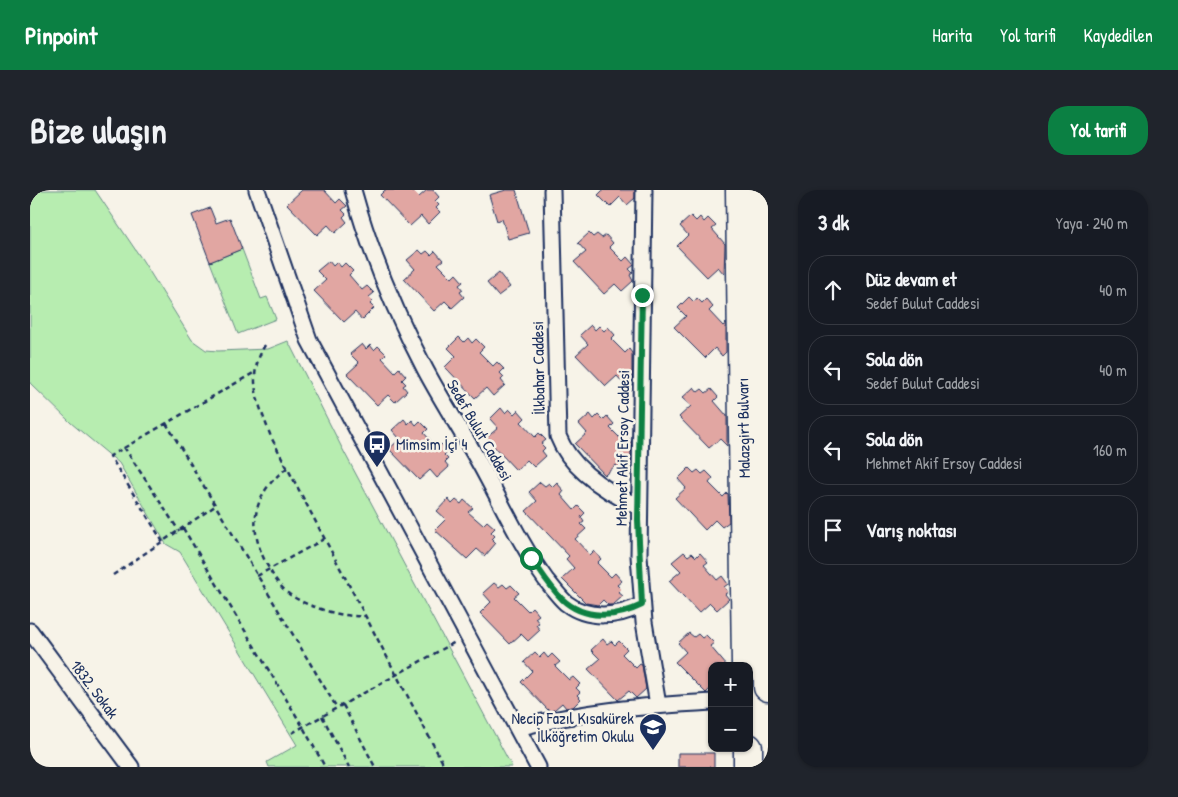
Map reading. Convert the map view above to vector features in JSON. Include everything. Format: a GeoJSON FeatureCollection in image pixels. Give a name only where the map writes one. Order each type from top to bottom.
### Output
{"type":"FeatureCollection","features":[{"type":"Feature","properties":{"kind":"highway","name":"Malazgirt Bulvarı"},"geometry":{"type":"LineString","coordinates":[[740,190],[746,662]]}},
{"type":"Feature","properties":{"kind":"highway","name":"Malazgirt Bulvarı"},"geometry":{"type":"LineString","coordinates":[[765,206],[768,687]]}},
{"type":"Feature","properties":{"kind":"highway"},"geometry":{"type":"LineString","coordinates":[[748,752],[748,767]]}},
{"type":"Feature","properties":{"kind":"street"},"geometry":{"type":"LineString","coordinates":[[257,190],[309,340],[538,767]]}},
{"type":"Feature","properties":{"kind":"street","name":"Sedef Bulut Caddesi"},"geometry":{"type":"LineString","coordinates":[[353,190],[374,255],[425,369],[470,444],[540,572],[560,597],[572,607],[582,611],[592,614],[612,615],[628,612],[642,605]]}},
{"type":"Feature","properties":{"kind":"street","name":"İlkbahar Caddesi"},"geometry":{"type":"LineString","coordinates":[[552,190],[558,436],[567,454],[587,474],[616,495],[639,507]]}},
{"type":"Feature","properties":{"kind":"street","name":"Mehmet Akif Ersoy Caddesi"},"geometry":{"type":"LineString","coordinates":[[644,190],[639,556],[642,605],[658,705]]}},
{"type":"Feature","properties":{"kind":"street","name":"1832. Sokak"},"geometry":{"type":"LineString","coordinates":[[30,631],[131,767]]}},
{"type":"Feature","properties":{"kind":"street"},"geometry":{"type":"LineString","coordinates":[[516,728],[580,714],[658,705],[708,702]]}},
{"type":"Feature","properties":{"kind":"path"},"geometry":{"type":"LineString","coordinates":[[265,346],[257,361],[255,389],[271,437],[445,767]]}},
{"type":"Feature","properties":{"kind":"path"},"geometry":{"type":"LineString","coordinates":[[163,542],[110,456],[255,372]]}},
{"type":"Feature","properties":{"kind":"path"},"geometry":{"type":"LineString","coordinates":[[166,423],[337,708]]}},
{"type":"Feature","properties":{"kind":"path"},"geometry":{"type":"LineString","coordinates":[[124,447],[179,531]]}},
{"type":"Feature","properties":{"kind":"path"},"geometry":{"type":"LineString","coordinates":[[287,468],[270,483],[261,498],[256,512],[254,529],[259,550],[281,586],[298,599],[341,615],[365,616]]}},
{"type":"Feature","properties":{"kind":"path"},"geometry":{"type":"LineString","coordinates":[[114,575],[216,506]]}},
{"type":"Feature","properties":{"kind":"path"},"geometry":{"type":"LineString","coordinates":[[183,528],[303,727],[325,767]]}},
{"type":"Feature","properties":{"kind":"path"},"geometry":{"type":"LineString","coordinates":[[257,576],[324,539]]}},
{"type":"Feature","properties":{"kind":"path"},"geometry":{"type":"LineString","coordinates":[[292,733],[467,636]]}},
{"type":"Feature","properties":{"kind":"path"},"geometry":{"type":"LineString","coordinates":[[343,705],[375,767]]}},
{"type":"Feature","properties":{"kind":"path"},"geometry":{"type":"LineString","coordinates":[[322,716],[349,767]]}},
{"type":"Feature","properties":{"kind":"green space"},"geometry":{"type":"Polygon","coordinates":[[[30,190],[95,190],[143,261],[192,340],[206,350],[268,349],[288,341],[342,448],[512,767],[269,767],[267,762],[297,745],[180,552],[166,544],[119,463],[71,423],[30,383],[30,190]]]}},
{"type":"Feature","properties":{"kind":"green space"},"geometry":{"type":"Polygon","coordinates":[[[242,249],[261,299],[267,297],[276,319],[238,334],[210,262],[242,249]]]}},
{"type":"Feature","properties":{"kind":"building"},"geometry":{"type":"Polygon","coordinates":[[[302,190],[324,190],[336,203],[340,199],[347,206],[342,210],[346,214],[343,217],[347,222],[335,233],[328,225],[317,235],[287,204],[302,190]]]}},
{"type":"Feature","properties":{"kind":"building"},"geometry":{"type":"Polygon","coordinates":[[[385,190],[412,190],[419,197],[427,190],[433,190],[439,197],[435,201],[439,205],[436,208],[440,212],[428,224],[421,216],[410,226],[380,195],[385,190]]]}},
{"type":"Feature","properties":{"kind":"building"},"geometry":{"type":"Polygon","coordinates":[[[506,190],[516,190],[529,233],[508,239],[502,219],[497,221],[489,195],[506,190]]]}},
{"type":"Feature","properties":{"kind":"building"},"geometry":{"type":"Polygon","coordinates":[[[603,190],[635,190],[635,198],[627,205],[620,197],[610,207],[598,195],[603,190]]]}},
{"type":"Feature","properties":{"kind":"building"},"geometry":{"type":"Polygon","coordinates":[[[210,208],[216,223],[230,218],[242,249],[210,262],[192,215],[210,208]]]}},
{"type":"Feature","properties":{"kind":"building"},"geometry":{"type":"Polygon","coordinates":[[[691,216],[696,221],[700,217],[704,222],[708,218],[716,226],[712,229],[725,244],[724,274],[718,267],[707,277],[677,246],[688,235],[680,226],[691,216]]]}},
{"type":"Feature","properties":{"kind":"building"},"geometry":{"type":"Polygon","coordinates":[[[589,233],[593,237],[597,234],[602,238],[606,235],[613,243],[609,247],[623,261],[627,257],[634,265],[629,269],[633,273],[630,275],[633,281],[622,291],[615,284],[604,294],[574,262],[586,252],[578,243],[589,233]]]}},
{"type":"Feature","properties":{"kind":"building"},"geometry":{"type":"Polygon","coordinates":[[[419,250],[423,254],[427,251],[431,255],[435,251],[443,260],[438,264],[452,278],[456,274],[463,282],[459,285],[463,290],[460,292],[464,297],[452,308],[445,301],[434,311],[404,279],[415,269],[407,260],[419,250]]]}},
{"type":"Feature","properties":{"kind":"building"},"geometry":{"type":"Polygon","coordinates":[[[329,261],[333,266],[337,262],[341,267],[345,263],[353,271],[349,275],[362,290],[367,286],[374,293],[369,297],[373,301],[370,304],[374,308],[362,320],[355,312],[344,322],[314,291],[326,280],[317,271],[329,261]]]}},
{"type":"Feature","properties":{"kind":"building"},"geometry":{"type":"Polygon","coordinates":[[[499,273],[510,287],[498,296],[487,283],[499,273]]]}},
{"type":"Feature","properties":{"kind":"building"},"geometry":{"type":"Polygon","coordinates":[[[689,297],[694,302],[697,298],[702,303],[706,299],[713,307],[709,311],[723,326],[726,323],[726,352],[722,356],[715,348],[705,358],[674,327],[686,316],[678,308],[689,297]]]}},
{"type":"Feature","properties":{"kind":"building"},"geometry":{"type":"Polygon","coordinates":[[[591,325],[595,330],[599,326],[604,331],[608,327],[615,335],[611,339],[625,353],[629,349],[632,353],[632,376],[624,384],[617,376],[606,386],[576,355],[588,344],[580,335],[591,325]]]}},
{"type":"Feature","properties":{"kind":"building"},"geometry":{"type":"Polygon","coordinates":[[[459,337],[464,342],[468,338],[472,343],[476,339],[484,347],[479,352],[493,366],[497,362],[504,369],[500,373],[504,377],[501,380],[505,385],[493,396],[486,388],[475,398],[445,367],[456,356],[448,348],[459,337]]]}},
{"type":"Feature","properties":{"kind":"building"},"geometry":{"type":"Polygon","coordinates":[[[362,344],[366,349],[370,345],[374,350],[378,346],[386,354],[382,358],[395,372],[399,368],[406,376],[402,380],[406,384],[403,386],[407,391],[395,402],[388,395],[377,405],[347,374],[359,363],[350,354],[362,344]]]}},
{"type":"Feature","properties":{"kind":"building"},"geometry":{"type":"Polygon","coordinates":[[[694,387],[698,392],[702,389],[706,393],[711,389],[718,397],[714,401],[727,416],[727,446],[720,439],[709,448],[679,417],[691,406],[682,398],[694,387]]]}},
{"type":"Feature","properties":{"kind":"building"},"geometry":{"type":"Polygon","coordinates":[[[501,408],[505,413],[509,409],[514,414],[518,410],[525,418],[521,422],[535,437],[539,433],[546,440],[541,444],[545,448],[542,451],[546,456],[534,467],[527,460],[516,470],[486,438],[498,428],[490,419],[501,408]]]}},
{"type":"Feature","properties":{"kind":"building"},"geometry":{"type":"Polygon","coordinates":[[[590,414],[594,419],[598,415],[603,420],[607,416],[614,424],[610,428],[624,442],[628,438],[631,442],[631,465],[623,473],[616,465],[605,475],[575,444],[587,433],[579,424],[590,414]]]}},
{"type":"Feature","properties":{"kind":"building"},"geometry":{"type":"Polygon","coordinates":[[[404,419],[408,424],[412,420],[416,425],[420,421],[428,429],[424,433],[437,448],[441,444],[448,451],[444,455],[448,459],[445,462],[449,467],[437,478],[430,470],[419,480],[389,449],[400,439],[392,430],[404,419]]]}},
{"type":"Feature","properties":{"kind":"building"},"geometry":{"type":"Polygon","coordinates":[[[689,468],[694,473],[698,470],[702,474],[706,471],[713,478],[709,483],[723,497],[728,494],[729,522],[722,527],[715,520],[705,530],[675,498],[686,488],[678,479],[689,468]]]}},
{"type":"Feature","properties":{"kind":"building"},"geometry":{"type":"Polygon","coordinates":[[[540,482],[545,486],[549,483],[553,487],[557,483],[564,491],[561,495],[574,510],[578,506],[585,513],[581,517],[584,522],[581,524],[586,529],[575,539],[590,555],[594,551],[601,559],[597,563],[611,577],[615,573],[622,581],[617,585],[621,589],[618,592],[623,596],[613,605],[608,605],[603,600],[598,605],[586,603],[562,579],[574,568],[566,559],[569,556],[526,511],[537,501],[529,492],[540,482]]]}},
{"type":"Feature","properties":{"kind":"building"},"geometry":{"type":"Polygon","coordinates":[[[448,499],[452,504],[456,500],[461,504],[464,500],[473,508],[468,512],[483,525],[487,521],[495,528],[491,532],[495,536],[492,539],[496,543],[485,556],[477,549],[467,559],[435,530],[446,519],[437,511],[448,499]]]}},
{"type":"Feature","properties":{"kind":"building"},"geometry":{"type":"Polygon","coordinates":[[[684,552],[688,556],[692,553],[696,557],[700,553],[708,562],[704,565],[717,580],[722,576],[728,584],[724,587],[728,592],[725,594],[729,599],[717,610],[710,603],[699,613],[669,581],[681,571],[672,562],[684,552]]]}},
{"type":"Feature","properties":{"kind":"building"},"geometry":{"type":"Polygon","coordinates":[[[494,583],[499,587],[503,584],[507,588],[511,585],[519,593],[514,597],[528,611],[532,607],[539,615],[535,618],[539,623],[536,625],[540,630],[528,641],[521,634],[510,644],[480,613],[491,602],[483,593],[494,583]]]}},
{"type":"Feature","properties":{"kind":"building"},"geometry":{"type":"Polygon","coordinates":[[[689,633],[694,637],[698,634],[702,638],[706,635],[714,643],[710,646],[724,662],[708,662],[708,691],[706,693],[675,662],[686,652],[678,643],[689,633]]]}},
{"type":"Feature","properties":{"kind":"building"},"geometry":{"type":"Polygon","coordinates":[[[603,639],[607,644],[611,641],[615,645],[619,641],[627,649],[622,654],[636,668],[640,664],[642,665],[646,689],[636,698],[629,691],[618,700],[588,669],[600,659],[591,650],[603,639]]]}},
{"type":"Feature","properties":{"kind":"building"},"geometry":{"type":"Polygon","coordinates":[[[535,652],[540,657],[544,653],[548,658],[552,654],[560,662],[555,666],[569,680],[573,677],[580,684],[576,688],[580,692],[577,695],[581,699],[573,707],[566,708],[562,703],[554,710],[549,711],[521,682],[532,671],[524,662],[535,652]]]}},
{"type":"Feature","properties":{"kind":"building"},"geometry":{"type":"Polygon","coordinates":[[[678,753],[714,753],[714,767],[678,767],[678,753]]]}},
{"type":"Feature","properties":{"kind":"place","name":"Mimsim İçi 4"},"geometry":{"type":"Point","coordinates":[377,468]}},
{"type":"Feature","properties":{"kind":"place","name":"Necip Fazıl Kısakürek İlköğretim Okulu"},"geometry":{"type":"Point","coordinates":[653,751]}},
{"type":"Feature","properties":{"kind":"route"},"geometry":{"type":"LineString","coordinates":[[531,558],[560,597],[572,607],[592,614],[612,615],[633,610],[642,605],[638,520],[642,295]]}}]}
